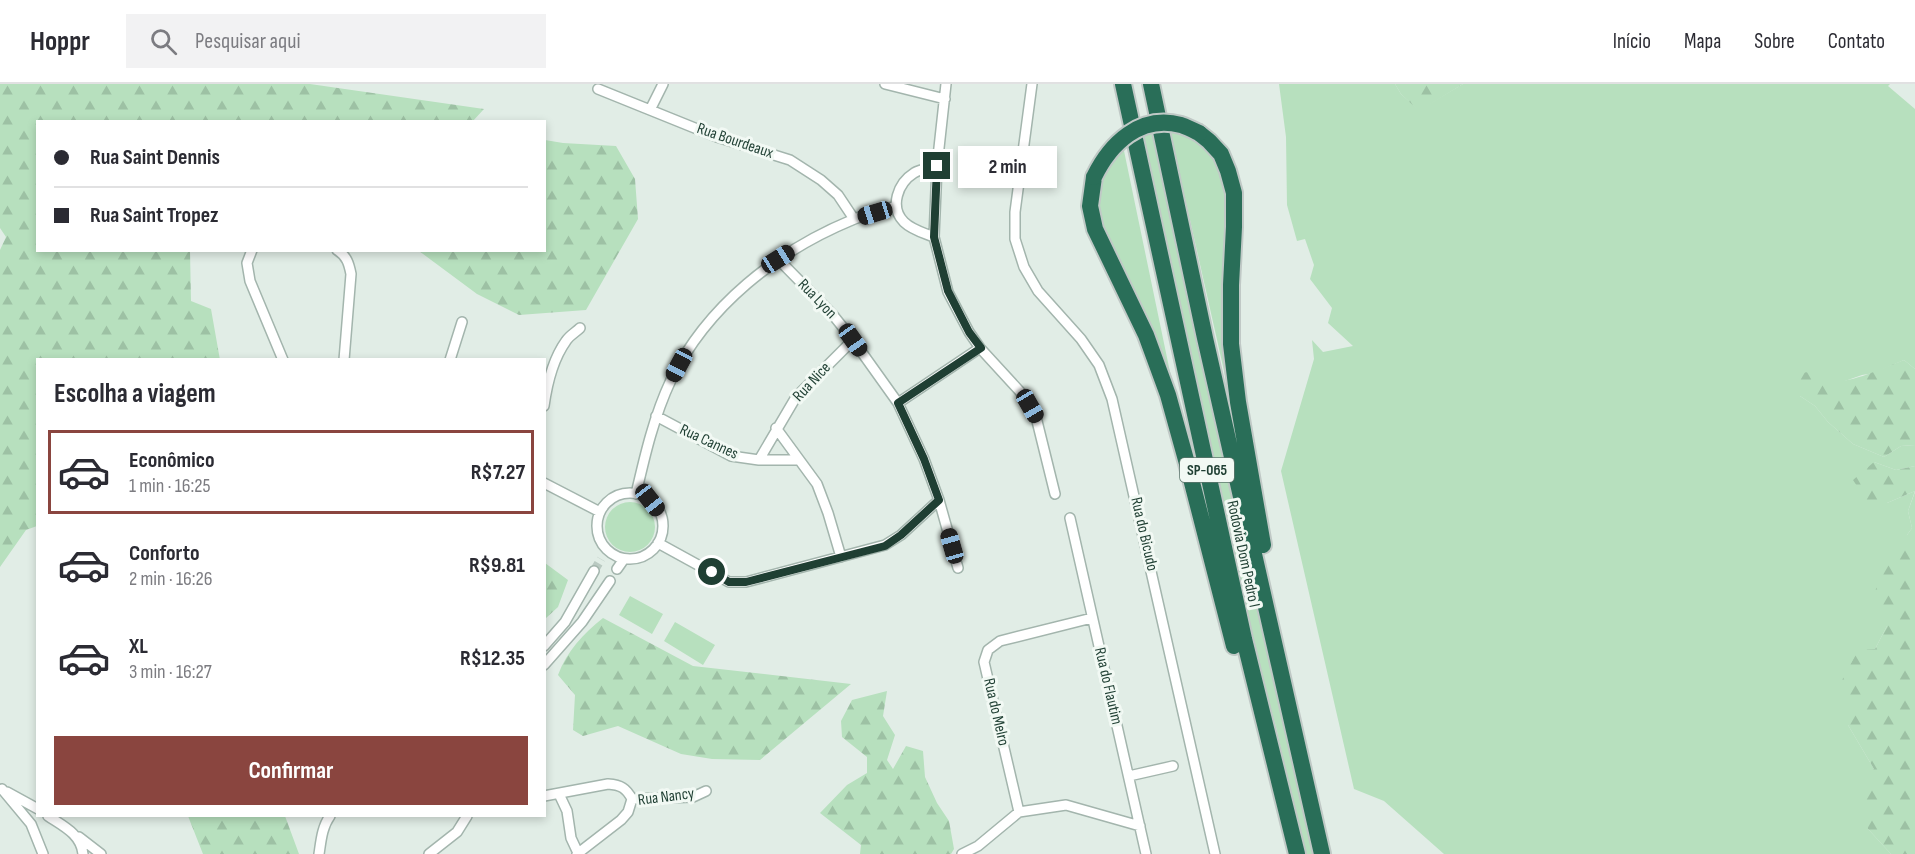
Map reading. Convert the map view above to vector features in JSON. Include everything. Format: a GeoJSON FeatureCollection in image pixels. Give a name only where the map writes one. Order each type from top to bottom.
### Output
{"type":"FeatureCollection","features":[{"type":"Feature","properties":{"kind":"highway","name":"Rodovia Dom Pedro I"},"geometry":{"type":"LineString","coordinates":[[1123,84],[1244,639],[1297,854]]}},
{"type":"Feature","properties":{"kind":"highway","name":"Rodovia Dom Pedro I"},"geometry":{"type":"LineString","coordinates":[[1151,84],[1205,338],[1322,854]]}},
{"type":"Feature","properties":{"kind":"highway"},"geometry":{"type":"LineString","coordinates":[[1285,806],[1245,690],[1168,395],[1146,335],[1095,229],[1090,206],[1094,177],[1110,149],[1136,129],[1164,123],[1180,125],[1199,133],[1221,154],[1234,193],[1230,313],[1234,371],[1291,714]]}},
{"type":"Feature","properties":{"kind":"street"},"geometry":{"type":"LineString","coordinates":[[650,110],[663,84]]}},
{"type":"Feature","properties":{"kind":"street"},"geometry":{"type":"LineString","coordinates":[[885,84],[945,99]]}},
{"type":"Feature","properties":{"kind":"street"},"geometry":{"type":"LineString","coordinates":[[946,84],[937,166],[934,237],[948,291],[969,332],[1024,396],[1036,417],[1055,494]]}},
{"type":"Feature","properties":{"kind":"street","name":"Rua do Bicudo"},"geometry":{"type":"LineString","coordinates":[[1032,84],[1015,213],[1015,239],[1024,267],[1038,291],[1081,339],[1099,365],[1112,399],[1215,854]]}},
{"type":"Feature","properties":{"kind":"street","name":"Rua Bourdeaux"},"geometry":{"type":"LineString","coordinates":[[598,89],[717,137],[790,160],[821,180],[838,195],[854,219]]}},
{"type":"Feature","properties":{"kind":"street"},"geometry":{"type":"LineString","coordinates":[[934,237],[916,230],[903,221],[896,206],[897,194],[904,182],[915,172],[937,166]]}},
{"type":"Feature","properties":{"kind":"street"},"geometry":{"type":"LineString","coordinates":[[636,494],[656,417],[670,381],[688,348],[708,322],[731,297],[778,259],[815,237],[854,219],[896,206]]}},
{"type":"Feature","properties":{"kind":"street"},"geometry":{"type":"LineString","coordinates":[[251,252],[247,262],[250,281],[282,358]]}},
{"type":"Feature","properties":{"kind":"street"},"geometry":{"type":"LineString","coordinates":[[340,252],[349,263],[351,274],[344,358]]}},
{"type":"Feature","properties":{"kind":"street","name":"Rua Lyon"},"geometry":{"type":"LineString","coordinates":[[778,259],[833,315],[898,403],[924,459],[939,500],[958,568]]}},
{"type":"Feature","properties":{"kind":"street"},"geometry":{"type":"LineString","coordinates":[[451,358],[462,322]]}},
{"type":"Feature","properties":{"kind":"street"},"geometry":{"type":"LineString","coordinates":[[546,394],[556,360],[567,340],[580,328]]}},
{"type":"Feature","properties":{"kind":"street","name":"Rua Nice"},"geometry":{"type":"LineString","coordinates":[[759,460],[796,397],[853,340]]}},
{"type":"Feature","properties":{"kind":"street"},"geometry":{"type":"LineString","coordinates":[[898,403],[981,348]]}},
{"type":"Feature","properties":{"kind":"street","name":"Rua Cannes"},"geometry":{"type":"LineString","coordinates":[[656,417],[731,456],[759,460],[799,460]]}},
{"type":"Feature","properties":{"kind":"street"},"geometry":{"type":"LineString","coordinates":[[776,428],[817,484],[841,557]]}},
{"type":"Feature","properties":{"kind":"street"},"geometry":{"type":"LineString","coordinates":[[546,484],[600,512]]}},
{"type":"Feature","properties":{"kind":"street"},"geometry":{"type":"LineString","coordinates":[[636,494],[650,500],[660,513],[663,528],[658,543],[648,554],[624,559],[606,549],[600,541],[597,521],[600,512],[615,496],[636,494]]}},
{"type":"Feature","properties":{"kind":"street"},"geometry":{"type":"LineString","coordinates":[[658,543],[729,582],[746,582],[885,546],[901,535],[939,500]]}},
{"type":"Feature","properties":{"kind":"street","name":"Rua do Flautim"},"geometry":{"type":"LineString","coordinates":[[1070,518],[1146,854]]}},
{"type":"Feature","properties":{"kind":"street"},"geometry":{"type":"LineString","coordinates":[[601,559],[606,549]]}},
{"type":"Feature","properties":{"kind":"street"},"geometry":{"type":"LineString","coordinates":[[617,569],[624,559]]}},
{"type":"Feature","properties":{"kind":"street"},"geometry":{"type":"LineString","coordinates":[[546,644],[565,622],[594,571]]}},
{"type":"Feature","properties":{"kind":"street"},"geometry":{"type":"LineString","coordinates":[[546,663],[582,622],[610,580]]}},
{"type":"Feature","properties":{"kind":"street","name":"Rua do Melro"},"geometry":{"type":"LineString","coordinates":[[1019,812],[984,662],[988,650],[1000,641],[1092,618]]}},
{"type":"Feature","properties":{"kind":"street"},"geometry":{"type":"LineString","coordinates":[[1130,776],[1173,765]]}},
{"type":"Feature","properties":{"kind":"street"},"geometry":{"type":"LineString","coordinates":[[546,796],[608,784],[627,790],[632,799]]}},
{"type":"Feature","properties":{"kind":"street"},"geometry":{"type":"LineString","coordinates":[[1,789],[36,808]]}},
{"type":"Feature","properties":{"kind":"street"},"geometry":{"type":"LineString","coordinates":[[1,789],[31,824],[43,854]]}},
{"type":"Feature","properties":{"kind":"street","name":"Rua Nancy"},"geometry":{"type":"LineString","coordinates":[[577,853],[621,820],[628,812],[632,799],[693,797],[706,791]]}},
{"type":"Feature","properties":{"kind":"street"},"geometry":{"type":"LineString","coordinates":[[559,794],[567,811],[571,838],[577,853]]}},
{"type":"Feature","properties":{"kind":"street"},"geometry":{"type":"LineString","coordinates":[[962,854],[978,846],[1019,812],[1066,805],[1140,826]]}},
{"type":"Feature","properties":{"kind":"street"},"geometry":{"type":"LineString","coordinates":[[50,817],[101,854]]}},
{"type":"Feature","properties":{"kind":"street"},"geometry":{"type":"LineString","coordinates":[[319,854],[322,835],[329,817]]}},
{"type":"Feature","properties":{"kind":"street"},"geometry":{"type":"LineString","coordinates":[[429,854],[457,832],[466,817]]}},
{"type":"Feature","properties":{"kind":"street"},"geometry":{"type":"LineString","coordinates":[[73,832],[82,846],[82,854]]}},
{"type":"Feature","properties":{"kind":"green space"},"geometry":{"type":"Polygon","coordinates":[[[0,84],[310,84],[484,109],[474,120],[36,120],[36,252],[190,252],[191,301],[211,309],[220,358],[36,358],[36,526],[26,530],[0,567],[0,250],[6,237],[0,228],[0,84]]]}},
{"type":"Feature","properties":{"kind":"green space"},"geometry":{"type":"Polygon","coordinates":[[[1279,84],[1395,84],[1401,94],[1419,110],[1463,84],[1890,84],[1888,86],[1915,109],[1915,369],[1904,360],[1874,373],[1842,382],[1827,382],[1800,396],[1815,406],[1828,422],[1853,444],[1884,457],[1901,446],[1915,445],[1915,466],[1896,470],[1874,462],[1887,503],[1915,491],[1908,511],[1912,528],[1907,535],[1900,557],[1887,626],[1875,649],[1848,725],[1874,769],[1868,829],[1891,854],[1444,854],[1384,801],[1354,789],[1281,471],[1314,359],[1312,340],[1323,352],[1353,346],[1328,323],[1332,308],[1310,279],[1314,265],[1305,239],[1297,241],[1287,205],[1286,137],[1279,84]]]}},
{"type":"Feature","properties":{"kind":"green space"},"geometry":{"type":"Polygon","coordinates":[[[1395,84],[1463,84],[1419,111],[1401,94],[1395,84]]]}},
{"type":"Feature","properties":{"kind":"green space"},"geometry":{"type":"Polygon","coordinates":[[[1154,131],[1246,546],[1266,647],[1317,854],[1305,854],[1276,727],[1254,649],[1141,135],[1154,131]]]}},
{"type":"Feature","properties":{"kind":"green space"},"geometry":{"type":"Polygon","coordinates":[[[1170,131],[1205,147],[1217,164],[1224,186],[1227,200],[1231,402],[1170,131]]]}},
{"type":"Feature","properties":{"kind":"green space"},"geometry":{"type":"Polygon","coordinates":[[[546,140],[616,146],[635,179],[638,219],[586,310],[519,315],[477,294],[420,252],[546,252],[546,140]]]}},
{"type":"Feature","properties":{"kind":"green space"},"geometry":{"type":"Polygon","coordinates":[[[1123,146],[1170,372],[1181,409],[1178,412],[1142,315],[1099,213],[1100,186],[1109,166],[1123,146]]]}},
{"type":"Feature","properties":{"kind":"green space"},"geometry":{"type":"Polygon","coordinates":[[[1904,360],[1915,369],[1915,445],[1901,446],[1884,457],[1853,444],[1828,422],[1815,406],[1800,396],[1797,373],[1825,371],[1827,382],[1837,382],[1866,375],[1904,360]]]}},
{"type":"Feature","properties":{"kind":"green space"},"geometry":{"type":"Polygon","coordinates":[[[1874,462],[1896,470],[1915,466],[1915,491],[1887,503],[1869,504],[1853,480],[1874,462]]]}},
{"type":"Feature","properties":{"kind":"green space"},"geometry":{"type":"Polygon","coordinates":[[[1915,492],[1915,854],[1891,854],[1868,829],[1862,780],[1874,769],[1848,725],[1840,684],[1858,650],[1875,649],[1887,626],[1870,607],[1887,555],[1899,556],[1893,539],[1907,535],[1912,528],[1908,511],[1915,492]]]}},
{"type":"Feature","properties":{"kind":"green space"},"geometry":{"type":"Polygon","coordinates":[[[625,502],[635,502],[648,509],[655,522],[655,532],[648,545],[635,552],[625,552],[616,548],[609,541],[605,532],[605,522],[609,513],[616,506],[625,502]]]}},
{"type":"Feature","properties":{"kind":"green space"},"geometry":{"type":"Polygon","coordinates":[[[546,564],[568,580],[558,607],[546,618],[546,564]]]}},
{"type":"Feature","properties":{"kind":"green space"},"geometry":{"type":"Polygon","coordinates":[[[630,596],[663,614],[652,634],[619,615],[630,596]]]}},
{"type":"Feature","properties":{"kind":"green space"},"geometry":{"type":"Polygon","coordinates":[[[603,618],[693,666],[851,684],[760,760],[712,759],[681,754],[618,726],[583,736],[573,730],[575,695],[558,675],[576,644],[603,618]]]}},
{"type":"Feature","properties":{"kind":"green space"},"geometry":{"type":"Polygon","coordinates":[[[675,622],[715,645],[703,665],[664,641],[675,622]]]}},
{"type":"Feature","properties":{"kind":"green space"},"geometry":{"type":"Polygon","coordinates":[[[887,691],[883,716],[895,735],[887,760],[893,769],[906,746],[923,751],[925,777],[937,803],[949,821],[954,849],[951,854],[860,854],[861,845],[820,813],[847,785],[867,773],[867,757],[842,737],[841,721],[852,700],[887,691]]]}},
{"type":"Feature","properties":{"kind":"green space"},"geometry":{"type":"Polygon","coordinates":[[[188,817],[285,817],[299,854],[203,854],[188,817]]]}},
{"type":"Feature","properties":{"kind":"tunnel"},"geometry":{"type":"LineString","coordinates":[[594,571],[601,559]]}},
{"type":"Feature","properties":{"kind":"route"},"geometry":{"type":"LineString","coordinates":[[712,572],[729,582],[746,582],[885,546],[901,535],[939,500],[924,459],[898,403],[981,348],[969,332],[948,291],[934,237],[937,166]]}}]}
